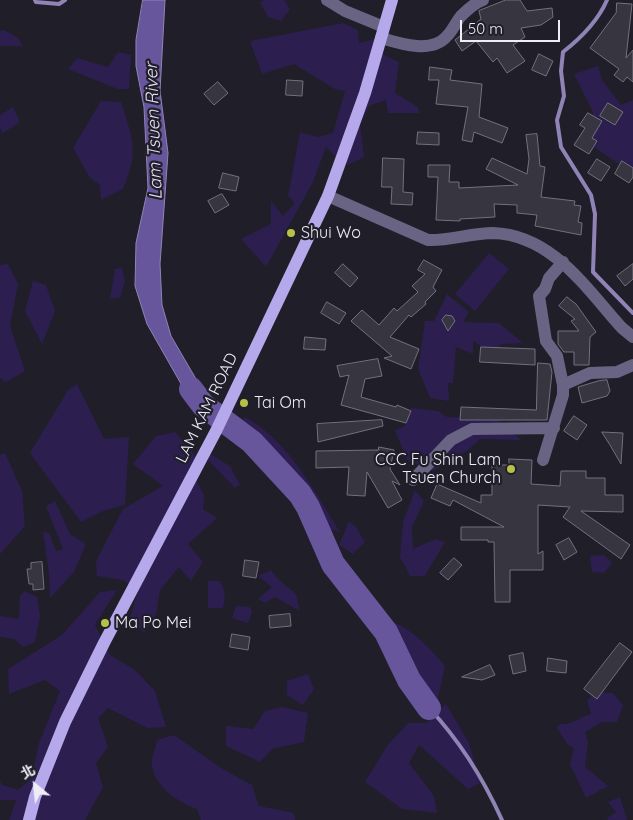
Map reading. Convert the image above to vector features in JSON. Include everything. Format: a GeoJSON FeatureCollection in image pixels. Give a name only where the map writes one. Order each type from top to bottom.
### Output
{"type":"FeatureCollection","features":[{"type":"Feature","properties":{"kind":"main road","name":"LAM KAM ROAD"},"geometry":{"type":"LineString","coordinates":[[30,820],[36,797],[65,722],[104,643],[216,431],[328,196],[365,93],[392,0]]}},
{"type":"Feature","properties":{"kind":"street"},"geometry":{"type":"LineString","coordinates":[[327,0],[383,32],[394,42],[427,46],[437,45],[446,37],[466,11],[483,0]]}},
{"type":"Feature","properties":{"kind":"street"},"geometry":{"type":"LineString","coordinates":[[328,196],[428,240],[442,241],[483,234],[499,234],[532,242],[563,262],[622,328],[633,337]]}},
{"type":"Feature","properties":{"kind":"street"},"geometry":{"type":"LineString","coordinates":[[543,460],[563,395],[563,385],[557,356],[546,341],[539,296],[545,289],[549,278],[563,262]]}},
{"type":"Feature","properties":{"kind":"street"},"geometry":{"type":"LineString","coordinates":[[563,385],[590,373],[617,372],[633,365]]}},
{"type":"Feature","properties":{"kind":"street"},"geometry":{"type":"LineString","coordinates":[[413,480],[451,440],[472,429],[554,428]]}},
{"type":"Feature","properties":{"kind":"shaded area"},"geometry":{"type":"Polygon","coordinates":[[[265,0],[284,0],[290,9],[281,21],[268,17],[260,2],[265,0]]]}},
{"type":"Feature","properties":{"kind":"shaded area"},"geometry":{"type":"Polygon","coordinates":[[[343,23],[358,30],[359,43],[375,39],[384,55],[399,62],[395,93],[418,107],[419,113],[388,113],[386,100],[369,106],[360,124],[364,157],[348,165],[337,158],[326,147],[313,182],[266,267],[241,239],[271,224],[271,201],[283,216],[295,203],[288,196],[300,132],[318,137],[333,133],[345,91],[335,89],[294,64],[262,74],[250,41],[343,23]]]}},
{"type":"Feature","properties":{"kind":"shaded area"},"geometry":{"type":"Polygon","coordinates":[[[4,30],[17,37],[23,46],[0,46],[0,31],[4,30]]]}},
{"type":"Feature","properties":{"kind":"shaded area"},"geometry":{"type":"Polygon","coordinates":[[[118,52],[131,55],[129,89],[118,89],[68,69],[77,58],[108,67],[118,52]]]}},
{"type":"Feature","properties":{"kind":"shaded area"},"geometry":{"type":"Polygon","coordinates":[[[598,66],[602,80],[621,105],[633,100],[633,173],[589,144],[593,112],[574,74],[598,66]]]}},
{"type":"Feature","properties":{"kind":"shaded area"},"geometry":{"type":"Polygon","coordinates":[[[101,101],[121,102],[129,126],[133,155],[123,189],[101,200],[100,185],[90,178],[73,148],[101,101]]]}},
{"type":"Feature","properties":{"kind":"shaded area"},"geometry":{"type":"Polygon","coordinates":[[[13,107],[20,122],[3,133],[0,128],[0,115],[13,107]]]}},
{"type":"Feature","properties":{"kind":"shaded area"},"geometry":{"type":"Polygon","coordinates":[[[489,253],[509,269],[475,311],[455,294],[489,253]]]}},
{"type":"Feature","properties":{"kind":"shaded area"},"geometry":{"type":"Polygon","coordinates":[[[8,264],[18,284],[10,326],[25,371],[6,382],[0,378],[0,265],[8,264]]]}},
{"type":"Feature","properties":{"kind":"shaded area"},"geometry":{"type":"Polygon","coordinates":[[[122,268],[125,281],[120,298],[110,299],[115,269],[122,268]]]}},
{"type":"Feature","properties":{"kind":"shaded area"},"geometry":{"type":"Polygon","coordinates":[[[33,281],[46,285],[55,311],[42,344],[25,311],[33,281]]]}},
{"type":"Feature","properties":{"kind":"shaded area"},"geometry":{"type":"Polygon","coordinates":[[[447,294],[469,312],[463,322],[499,323],[523,343],[503,344],[490,352],[473,341],[473,354],[456,347],[453,383],[448,383],[449,401],[430,398],[418,369],[425,321],[434,321],[447,294]]]}},
{"type":"Feature","properties":{"kind":"shaded area"},"geometry":{"type":"Polygon","coordinates":[[[77,384],[104,439],[129,437],[125,505],[103,511],[81,522],[30,453],[68,390],[77,384]]]}},
{"type":"Feature","properties":{"kind":"shaded area"},"geometry":{"type":"Polygon","coordinates":[[[411,408],[438,411],[447,417],[496,418],[521,440],[480,439],[468,450],[433,471],[407,460],[395,430],[405,426],[411,408]]]}},
{"type":"Feature","properties":{"kind":"shaded area"},"geometry":{"type":"Polygon","coordinates":[[[245,417],[261,427],[288,453],[340,532],[327,528],[316,502],[240,423],[245,417]]]}},
{"type":"Feature","properties":{"kind":"shaded area"},"geometry":{"type":"Polygon","coordinates":[[[175,432],[197,458],[197,482],[204,495],[203,509],[217,518],[188,544],[203,562],[191,581],[179,567],[160,590],[156,615],[144,633],[130,617],[138,591],[123,580],[97,576],[96,561],[123,509],[163,486],[133,464],[156,436],[175,432]]]}},
{"type":"Feature","properties":{"kind":"shaded area"},"geometry":{"type":"Polygon","coordinates":[[[5,453],[22,491],[25,526],[0,554],[0,455],[5,453]]]}},
{"type":"Feature","properties":{"kind":"shaded area"},"geometry":{"type":"Polygon","coordinates":[[[210,454],[230,466],[240,485],[235,488],[207,459],[210,454]]]}},
{"type":"Feature","properties":{"kind":"shaded area"},"geometry":{"type":"Polygon","coordinates":[[[415,490],[424,501],[412,527],[413,549],[435,539],[445,542],[425,576],[410,576],[400,557],[403,522],[415,490]]]}},
{"type":"Feature","properties":{"kind":"shaded area"},"geometry":{"type":"Polygon","coordinates":[[[55,501],[70,534],[86,544],[74,572],[50,598],[49,574],[43,532],[49,533],[56,551],[63,549],[46,506],[55,501]]]}},
{"type":"Feature","properties":{"kind":"shaded area"},"geometry":{"type":"Polygon","coordinates":[[[349,521],[356,527],[365,542],[353,554],[339,545],[349,521]]]}},
{"type":"Feature","properties":{"kind":"shaded area"},"geometry":{"type":"Polygon","coordinates":[[[604,555],[612,563],[604,573],[592,572],[590,556],[604,555]]]}},
{"type":"Feature","properties":{"kind":"shaded area"},"geometry":{"type":"Polygon","coordinates":[[[271,570],[279,580],[296,594],[300,611],[275,597],[265,603],[258,599],[272,587],[258,576],[271,570]]]}},
{"type":"Feature","properties":{"kind":"shaded area"},"geometry":{"type":"Polygon","coordinates":[[[208,581],[220,581],[225,593],[223,608],[208,608],[208,581]]]}},
{"type":"Feature","properties":{"kind":"shaded area"},"geometry":{"type":"Polygon","coordinates":[[[117,590],[95,625],[110,655],[135,670],[155,691],[166,727],[147,728],[108,708],[98,718],[108,747],[96,763],[103,787],[85,820],[9,820],[16,800],[0,800],[0,780],[2,785],[18,790],[31,779],[39,743],[60,691],[45,680],[9,694],[8,669],[62,635],[100,592],[117,590]]]}},
{"type":"Feature","properties":{"kind":"shaded area"},"geometry":{"type":"Polygon","coordinates":[[[25,591],[37,597],[40,616],[35,642],[23,647],[14,639],[0,637],[0,616],[19,619],[20,596],[25,591]]]}},
{"type":"Feature","properties":{"kind":"shaded area"},"geometry":{"type":"Polygon","coordinates":[[[236,606],[250,607],[252,612],[248,623],[232,618],[236,606]]]}},
{"type":"Feature","properties":{"kind":"shaded area"},"geometry":{"type":"Polygon","coordinates":[[[396,623],[423,642],[445,666],[437,702],[423,680],[400,652],[390,629],[396,623]]]}},
{"type":"Feature","properties":{"kind":"shaded area"},"geometry":{"type":"Polygon","coordinates":[[[308,674],[314,689],[303,705],[287,695],[287,681],[308,674]]]}},
{"type":"Feature","properties":{"kind":"shaded area"},"geometry":{"type":"Polygon","coordinates":[[[597,692],[613,693],[623,705],[617,722],[602,722],[585,732],[588,743],[585,767],[608,786],[586,798],[570,764],[574,748],[567,744],[557,728],[560,724],[573,722],[591,714],[587,700],[597,692]]]}},
{"type":"Feature","properties":{"kind":"shaded area"},"geometry":{"type":"Polygon","coordinates":[[[446,704],[469,743],[480,783],[468,789],[419,745],[409,763],[434,796],[437,813],[402,809],[365,782],[387,746],[408,723],[426,723],[446,704]]]}},
{"type":"Feature","properties":{"kind":"shaded area"},"geometry":{"type":"Polygon","coordinates":[[[282,707],[308,713],[304,742],[272,749],[260,762],[226,746],[226,726],[253,729],[265,711],[282,707]]]}},
{"type":"Feature","properties":{"kind":"shaded area"},"geometry":{"type":"Polygon","coordinates":[[[174,735],[221,768],[252,785],[259,806],[294,813],[295,820],[201,820],[197,809],[169,794],[154,775],[152,761],[157,740],[174,735]]]}},
{"type":"Feature","properties":{"kind":"shaded area"},"geometry":{"type":"Polygon","coordinates":[[[620,797],[627,820],[608,820],[607,818],[616,812],[608,802],[620,797]]]}},
{"type":"Feature","properties":{"kind":"water"},"geometry":{"type":"Polygon","coordinates":[[[143,0],[165,0],[160,91],[168,153],[160,264],[162,305],[171,336],[210,403],[212,412],[206,417],[197,412],[147,324],[135,286],[136,243],[148,188],[144,107],[136,66],[136,40],[143,0]]]}},
{"type":"Feature","properties":{"kind":"building"},"geometry":{"type":"Polygon","coordinates":[[[506,0],[520,0],[527,11],[552,8],[553,17],[541,25],[521,28],[525,37],[513,45],[525,61],[507,73],[497,58],[493,62],[476,41],[462,51],[455,40],[481,19],[479,11],[506,0]]]}},
{"type":"Feature","properties":{"kind":"building"},"geometry":{"type":"Polygon","coordinates":[[[617,3],[632,4],[626,58],[633,50],[633,82],[627,77],[623,82],[614,75],[619,69],[590,48],[616,13],[617,3]]]}},
{"type":"Feature","properties":{"kind":"building"},"geometry":{"type":"Polygon","coordinates":[[[539,54],[553,61],[546,76],[532,70],[539,54]]]}},
{"type":"Feature","properties":{"kind":"building"},"geometry":{"type":"Polygon","coordinates":[[[430,67],[452,70],[450,80],[482,84],[479,117],[508,128],[502,143],[474,132],[472,142],[462,140],[468,107],[436,104],[439,80],[429,80],[430,67]]]}},
{"type":"Feature","properties":{"kind":"building"},"geometry":{"type":"Polygon","coordinates":[[[287,80],[303,81],[302,96],[286,95],[287,80]]]}},
{"type":"Feature","properties":{"kind":"building"},"geometry":{"type":"Polygon","coordinates":[[[218,82],[228,93],[214,105],[204,94],[218,82]]]}},
{"type":"Feature","properties":{"kind":"building"},"geometry":{"type":"Polygon","coordinates":[[[608,103],[623,112],[615,125],[600,116],[608,103]]]}},
{"type":"Feature","properties":{"kind":"building"},"geometry":{"type":"Polygon","coordinates":[[[588,113],[602,121],[592,138],[597,141],[589,154],[574,145],[585,128],[580,125],[588,113]]]}},
{"type":"Feature","properties":{"kind":"building"},"geometry":{"type":"Polygon","coordinates":[[[418,132],[439,133],[439,145],[417,144],[418,132]]]}},
{"type":"Feature","properties":{"kind":"building"},"geometry":{"type":"Polygon","coordinates":[[[537,134],[540,166],[545,167],[541,197],[575,201],[574,205],[581,206],[578,222],[582,223],[581,235],[535,226],[537,215],[517,213],[517,205],[494,204],[495,217],[460,219],[460,221],[436,220],[438,177],[428,177],[428,165],[450,165],[449,182],[459,182],[459,188],[518,185],[486,169],[492,158],[527,174],[529,159],[526,135],[537,134]]]}},
{"type":"Feature","properties":{"kind":"building"},"geometry":{"type":"Polygon","coordinates":[[[383,158],[404,159],[403,192],[413,193],[412,205],[391,204],[392,187],[382,187],[383,158]]]}},
{"type":"Feature","properties":{"kind":"building"},"geometry":{"type":"Polygon","coordinates":[[[597,159],[610,167],[601,181],[588,173],[597,159]]]}},
{"type":"Feature","properties":{"kind":"building"},"geometry":{"type":"Polygon","coordinates":[[[622,161],[633,168],[633,177],[629,183],[615,174],[622,161]]]}},
{"type":"Feature","properties":{"kind":"building"},"geometry":{"type":"Polygon","coordinates":[[[223,173],[239,177],[236,191],[219,188],[223,173]]]}},
{"type":"Feature","properties":{"kind":"building"},"geometry":{"type":"Polygon","coordinates":[[[222,194],[229,205],[215,213],[208,201],[222,194]]]}},
{"type":"Feature","properties":{"kind":"building"},"geometry":{"type":"Polygon","coordinates":[[[424,260],[442,270],[433,287],[436,291],[425,302],[426,304],[411,317],[409,315],[390,337],[419,349],[411,369],[384,358],[392,356],[351,321],[362,310],[379,325],[394,308],[397,311],[418,292],[412,286],[425,274],[418,270],[424,260]]]}},
{"type":"Feature","properties":{"kind":"building"},"geometry":{"type":"Polygon","coordinates":[[[343,264],[358,278],[350,287],[335,273],[343,264]]]}},
{"type":"Feature","properties":{"kind":"building"},"geometry":{"type":"Polygon","coordinates":[[[633,264],[633,279],[625,286],[617,276],[633,264]]]}},
{"type":"Feature","properties":{"kind":"building"},"geometry":{"type":"Polygon","coordinates":[[[567,297],[576,304],[596,332],[590,337],[589,365],[574,365],[574,352],[564,352],[558,344],[558,331],[579,331],[571,321],[575,319],[559,306],[567,297]]]}},
{"type":"Feature","properties":{"kind":"building"},"geometry":{"type":"Polygon","coordinates":[[[327,302],[346,313],[339,324],[321,313],[327,302]]]}},
{"type":"Feature","properties":{"kind":"building"},"geometry":{"type":"Polygon","coordinates":[[[446,315],[452,316],[455,321],[448,331],[442,320],[446,315]]]}},
{"type":"Feature","properties":{"kind":"building"},"geometry":{"type":"Polygon","coordinates":[[[305,337],[326,339],[325,350],[304,349],[305,337]]]}},
{"type":"Feature","properties":{"kind":"building"},"geometry":{"type":"Polygon","coordinates":[[[481,347],[535,349],[535,365],[480,362],[481,347]]]}},
{"type":"Feature","properties":{"kind":"building"},"geometry":{"type":"Polygon","coordinates":[[[378,359],[382,376],[365,379],[361,397],[396,407],[397,405],[411,411],[406,423],[341,405],[349,375],[340,377],[337,366],[378,359]]]}},
{"type":"Feature","properties":{"kind":"building"},"geometry":{"type":"Polygon","coordinates":[[[538,363],[550,364],[552,372],[547,420],[460,420],[461,407],[536,410],[538,363]]]}},
{"type":"Feature","properties":{"kind":"building"},"geometry":{"type":"Polygon","coordinates":[[[607,380],[610,391],[607,396],[582,403],[578,387],[607,380]]]}},
{"type":"Feature","properties":{"kind":"building"},"geometry":{"type":"Polygon","coordinates":[[[574,416],[587,425],[577,440],[564,431],[574,416]]]}},
{"type":"Feature","properties":{"kind":"building"},"geometry":{"type":"Polygon","coordinates":[[[382,420],[383,426],[318,442],[317,424],[382,420]]]}},
{"type":"Feature","properties":{"kind":"building"},"geometry":{"type":"Polygon","coordinates":[[[602,432],[623,433],[621,464],[610,445],[602,432]]]}},
{"type":"Feature","properties":{"kind":"building"},"geometry":{"type":"Polygon","coordinates":[[[379,447],[394,450],[390,469],[400,485],[392,481],[402,500],[388,508],[367,472],[365,496],[347,495],[349,467],[316,468],[316,451],[378,450],[379,447]]]}},
{"type":"Feature","properties":{"kind":"building"},"geometry":{"type":"Polygon","coordinates":[[[509,459],[532,460],[531,484],[560,486],[561,471],[586,471],[586,478],[605,478],[605,495],[623,495],[623,512],[581,511],[630,545],[621,559],[563,517],[570,507],[538,505],[538,554],[543,551],[543,570],[510,570],[510,602],[495,602],[494,542],[488,542],[488,540],[461,540],[461,527],[504,527],[453,500],[450,506],[431,498],[437,484],[481,503],[481,495],[492,495],[492,465],[509,465],[509,459]]]}},
{"type":"Feature","properties":{"kind":"building"},"geometry":{"type":"Polygon","coordinates":[[[569,538],[577,552],[564,560],[556,545],[569,538]]]}},
{"type":"Feature","properties":{"kind":"building"},"geometry":{"type":"Polygon","coordinates":[[[454,558],[462,565],[448,580],[440,573],[454,558]]]}},
{"type":"Feature","properties":{"kind":"building"},"geometry":{"type":"Polygon","coordinates":[[[245,560],[259,562],[256,578],[243,576],[245,560]]]}},
{"type":"Feature","properties":{"kind":"building"},"geometry":{"type":"Polygon","coordinates":[[[42,562],[44,589],[33,590],[33,584],[29,584],[27,569],[31,569],[31,563],[42,562]]]}},
{"type":"Feature","properties":{"kind":"building"},"geometry":{"type":"Polygon","coordinates":[[[290,614],[291,626],[270,628],[269,616],[290,614]]]}},
{"type":"Feature","properties":{"kind":"building"},"geometry":{"type":"Polygon","coordinates":[[[232,634],[250,637],[248,650],[230,647],[232,634]]]}},
{"type":"Feature","properties":{"kind":"building"},"geometry":{"type":"Polygon","coordinates":[[[620,643],[632,652],[597,699],[584,689],[620,643]]]}},
{"type":"Feature","properties":{"kind":"building"},"geometry":{"type":"Polygon","coordinates":[[[523,653],[526,671],[513,674],[509,656],[523,653]]]}},
{"type":"Feature","properties":{"kind":"building"},"geometry":{"type":"Polygon","coordinates":[[[548,658],[567,661],[566,673],[547,671],[548,658]]]}},
{"type":"Feature","properties":{"kind":"building"},"geometry":{"type":"Polygon","coordinates":[[[490,665],[495,675],[482,680],[462,677],[490,665]]]}},
{"type":"Feature","properties":{"kind":"waterway"},"geometry":{"type":"LineString","coordinates":[[35,0],[36,2],[59,4],[65,0]]}},
{"type":"Feature","properties":{"kind":"waterway"},"geometry":{"type":"LineString","coordinates":[[607,0],[599,15],[588,29],[563,52],[561,71],[564,96],[557,120],[561,147],[591,195],[595,214],[593,272],[633,313]]}},
{"type":"Feature","properties":{"kind":"waterway","name":"Lam Tsuen River"},"geometry":{"type":"LineString","coordinates":[[191,389],[203,405],[252,442],[300,494],[308,507],[333,564],[386,632],[409,680],[429,708]]}},
{"type":"Feature","properties":{"kind":"waterway"},"geometry":{"type":"LineString","coordinates":[[429,708],[470,761],[487,789],[502,820]]}},
{"type":"Feature","properties":{"kind":"place","name":"Shui Wo"},"geometry":{"type":"Point","coordinates":[291,233]}},
{"type":"Feature","properties":{"kind":"place","name":"Tai Om"},"geometry":{"type":"Point","coordinates":[244,403]}},
{"type":"Feature","properties":{"kind":"place","name":"CCC Fu Shin Lam Tsuen Church"},"geometry":{"type":"Point","coordinates":[511,469]}},
{"type":"Feature","properties":{"kind":"place","name":"Ma Po Mei"},"geometry":{"type":"Point","coordinates":[105,623]}}]}
